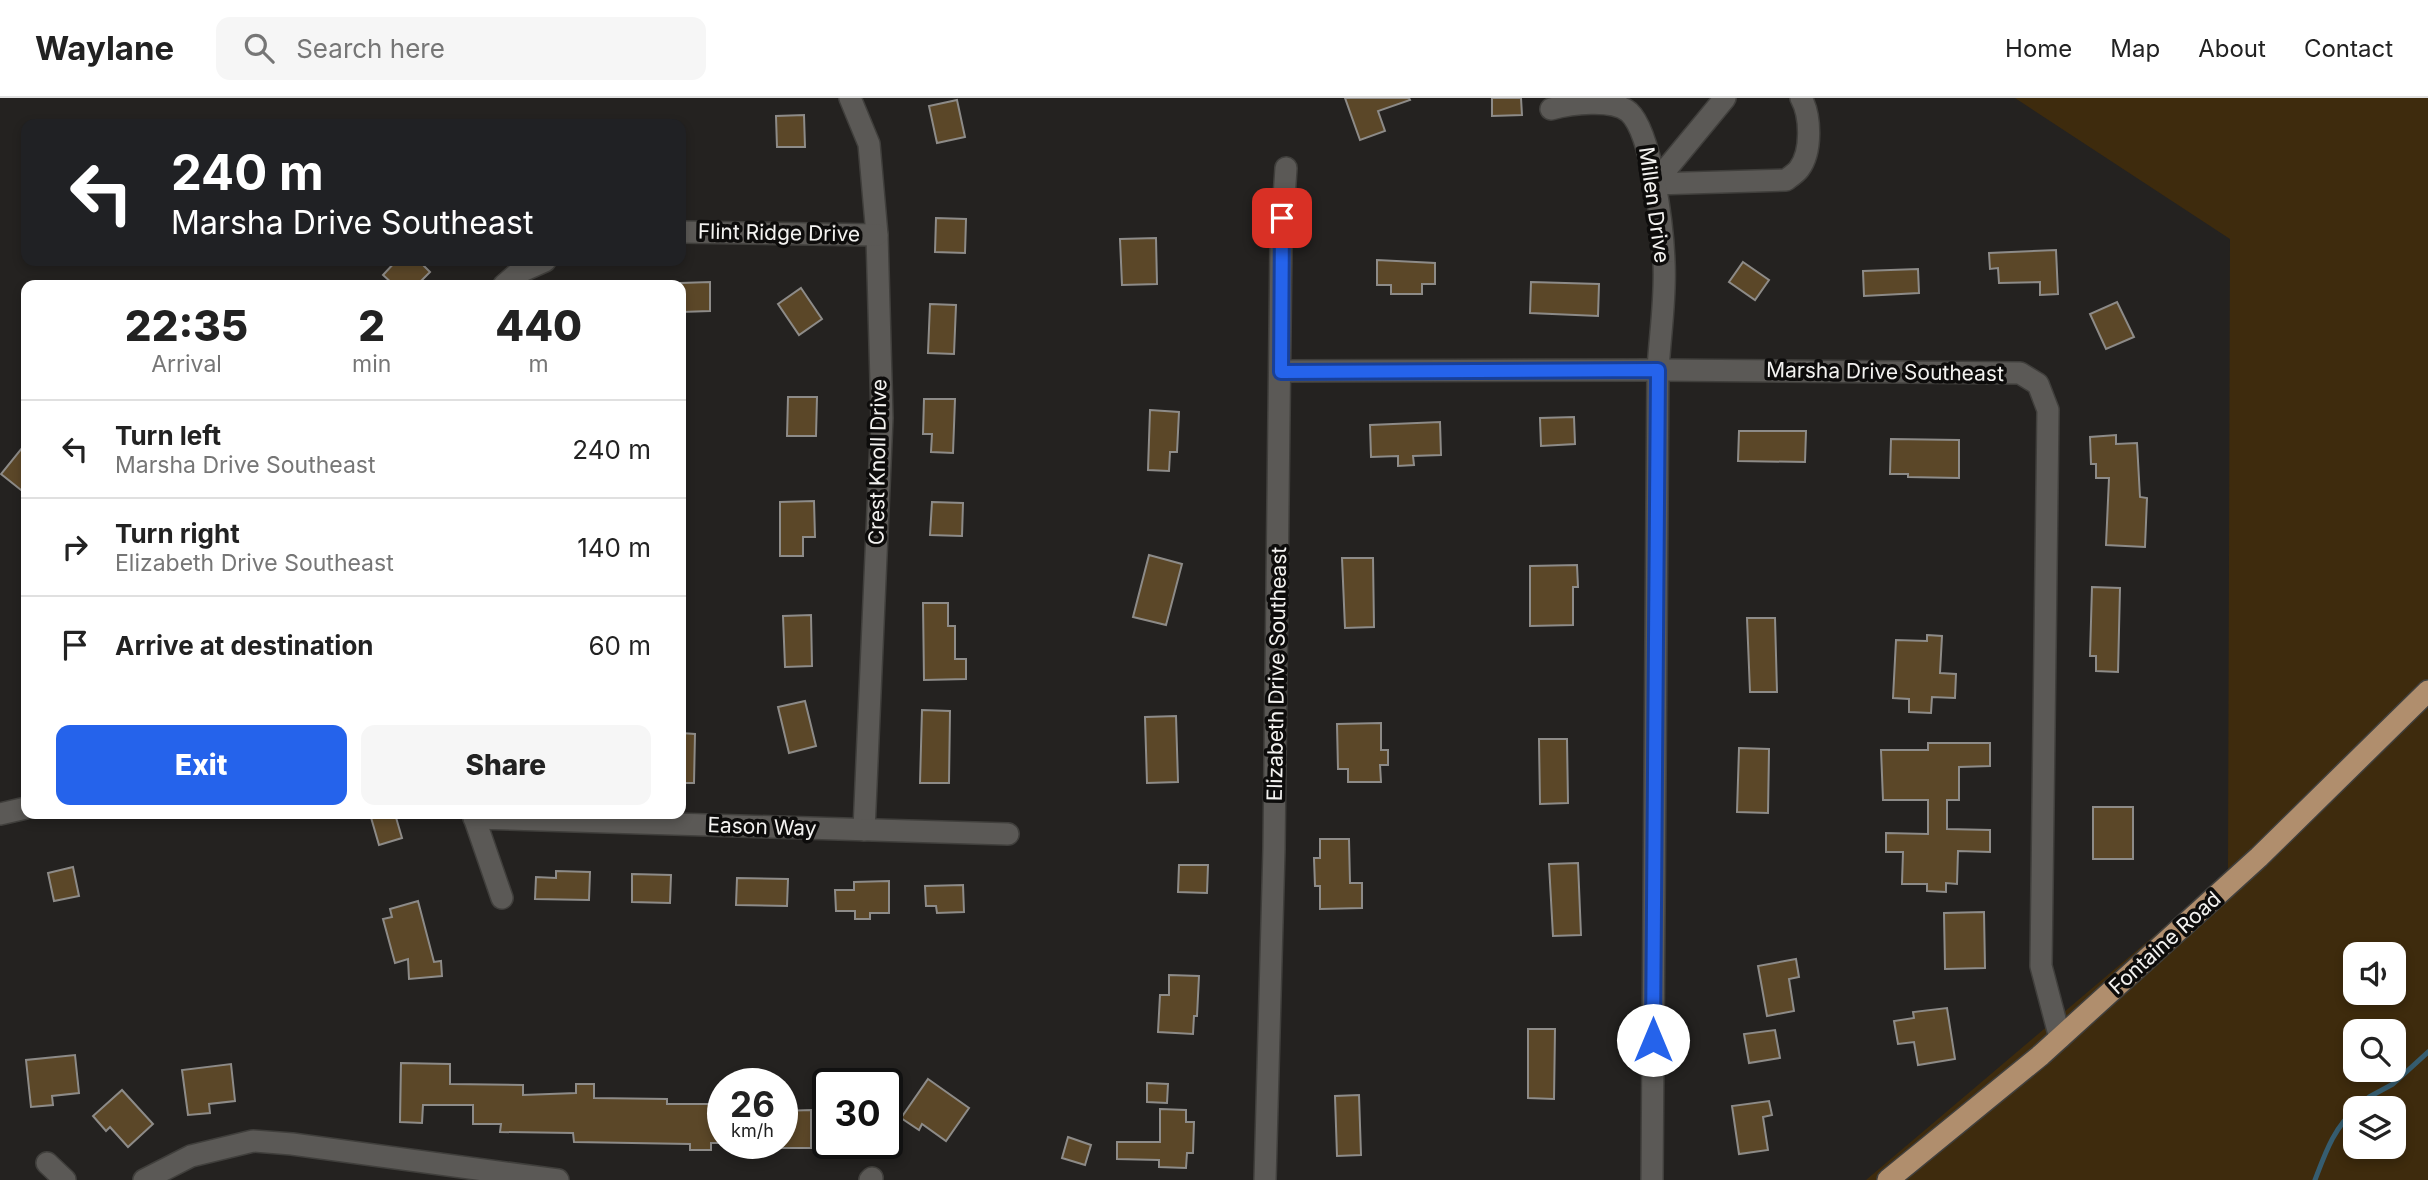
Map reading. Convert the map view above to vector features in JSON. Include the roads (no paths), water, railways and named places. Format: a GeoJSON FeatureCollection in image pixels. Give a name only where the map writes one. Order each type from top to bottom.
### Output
{"type":"FeatureCollection","features":[{"type":"Feature","properties":{"kind":"main road","name":"Fontaine Road"},"geometry":{"type":"LineString","coordinates":[[1888,1180],[2060,1038],[2259,857],[2428,691]]}},
{"type":"Feature","properties":{"kind":"street","name":"Crest Knoll Drive"},"geometry":{"type":"LineString","coordinates":[[850,98],[869,144],[877,235],[882,418],[864,830]]}},
{"type":"Feature","properties":{"kind":"street"},"geometry":{"type":"LineString","coordinates":[[1654,184],[1725,98]]}},
{"type":"Feature","properties":{"kind":"street"},"geometry":{"type":"LineString","coordinates":[[1654,184],[1786,180],[1800,168],[1807,148],[1808,123],[1801,98]]}},
{"type":"Feature","properties":{"kind":"street","name":"Millen Drive"},"geometry":{"type":"LineString","coordinates":[[1550,109],[1587,103],[1613,105],[1628,111],[1647,142],[1664,263],[1658,370],[1652,1180]]}},
{"type":"Feature","properties":{"kind":"street","name":"Elizabeth Drive Southeast"},"geometry":{"type":"LineString","coordinates":[[1265,1180],[1274,863],[1281,243],[1286,168]]}},
{"type":"Feature","properties":{"kind":"street","name":"Flint Ridge Drive"},"geometry":{"type":"LineString","coordinates":[[686,232],[877,235]]}},
{"type":"Feature","properties":{"kind":"street"},"geometry":{"type":"LineString","coordinates":[[510,280],[534,266]]}},
{"type":"Feature","properties":{"kind":"street","name":"Marsha Drive Southeast"},"geometry":{"type":"LineString","coordinates":[[1281,372],[1658,370],[2020,373],[2038,384],[2048,410],[2041,966],[2060,1038]]}},
{"type":"Feature","properties":{"kind":"street"},"geometry":{"type":"LineString","coordinates":[[0,814],[21,809]]}},
{"type":"Feature","properties":{"kind":"street"},"geometry":{"type":"LineString","coordinates":[[474,819],[502,898]]}},
{"type":"Feature","properties":{"kind":"street","name":"Eason Way"},"geometry":{"type":"LineString","coordinates":[[557,819],[1008,834]]}},
{"type":"Feature","properties":{"kind":"street"},"geometry":{"type":"LineString","coordinates":[[144,1180],[191,1156],[253,1141],[556,1180]]}},
{"type":"Feature","properties":{"kind":"street"},"geometry":{"type":"LineString","coordinates":[[47,1163],[65,1180]]}},
{"type":"Feature","properties":{"kind":"waterway"},"geometry":{"type":"LineString","coordinates":[[2371,1096],[2393,1084],[2428,1052]]}},
{"type":"Feature","properties":{"kind":"waterway"},"geometry":{"type":"LineString","coordinates":[[2315,1180],[2343,1123]]}}]}
